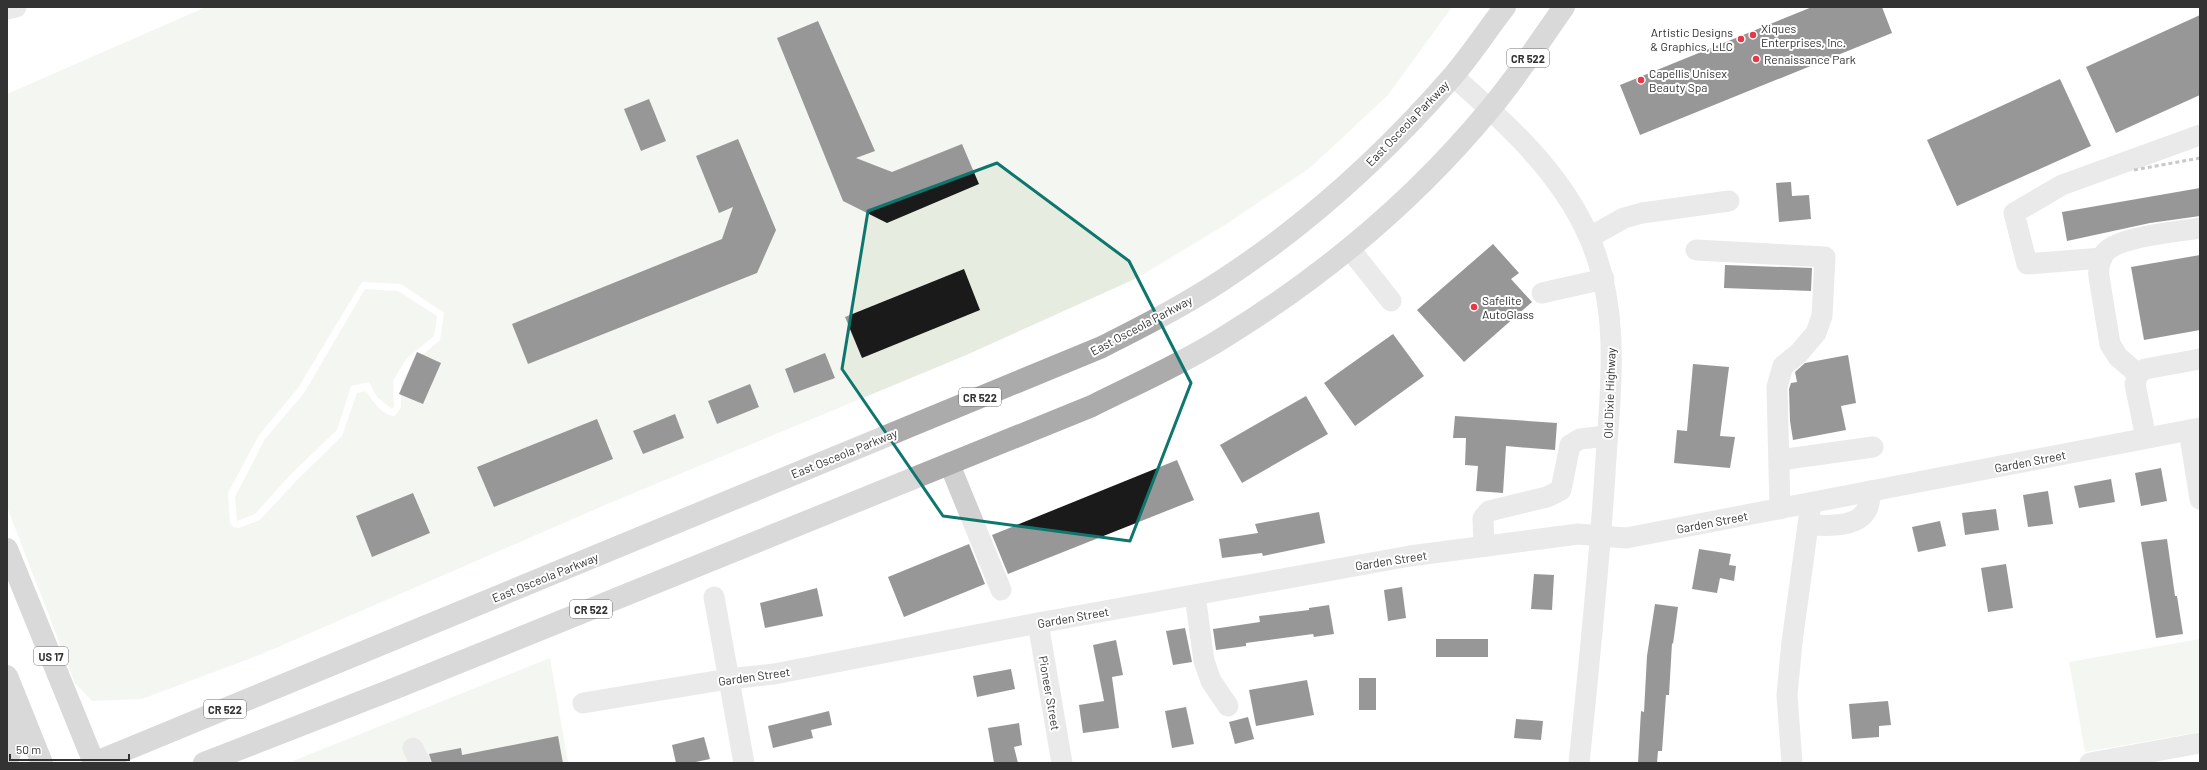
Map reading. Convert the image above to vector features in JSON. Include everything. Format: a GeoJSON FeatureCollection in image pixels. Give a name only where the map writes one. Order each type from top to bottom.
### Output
{"type":"FeatureCollection","features":[{"type":"Feature","properties":{"kind":"main road","name":"East Osceola Parkway"},"geometry":{"type":"LineString","coordinates":[[94,763],[1095,350],[1164,315],[1221,281],[1276,242],[1334,195],[1392,142],[1453,76],[1505,7]]}},
{"type":"Feature","properties":{"kind":"main road","name":"CR 522"},"geometry":{"type":"LineString","coordinates":[[204,763],[396,688],[1092,406],[1217,342],[1258,316],[1303,284],[1391,213],[1434,171],[1490,109],[1564,7]]}},
{"type":"Feature","properties":{"kind":"main road","name":"US 17"},"geometry":{"type":"LineString","coordinates":[[7,549],[94,763]]}},
{"type":"Feature","properties":{"kind":"main road"},"geometry":{"type":"LineString","coordinates":[[7,676],[42,763]]}},
{"type":"Feature","properties":{"kind":"main road"},"geometry":{"type":"LineString","coordinates":[[7,763],[12,746],[17,701]]}},
{"type":"Feature","properties":{"kind":"street"},"geometry":{"type":"LineString","coordinates":[[7,9],[16,7]]}},
{"type":"Feature","properties":{"kind":"street","name":"Old Dixie Highway"},"geometry":{"type":"LineString","coordinates":[[1453,76],[1490,109],[1553,176],[1577,212],[1590,237],[1604,279],[1610,313],[1612,356],[1601,535],[1580,763]]}},
{"type":"Feature","properties":{"kind":"street"},"geometry":{"type":"LineString","coordinates":[[2102,258],[2027,264],[2014,213],[2062,186],[2200,135]]}},
{"type":"Feature","properties":{"kind":"street"},"geometry":{"type":"LineString","coordinates":[[1590,237],[1624,218],[1642,213],[1729,201]]}},
{"type":"Feature","properties":{"kind":"street"},"geometry":{"type":"LineString","coordinates":[[2138,374],[2118,357],[2110,344],[2098,268],[2102,258],[2108,250],[2133,240],[2200,228]]}},
{"type":"Feature","properties":{"kind":"street"},"geometry":{"type":"LineString","coordinates":[[1349,248],[1391,301]]}},
{"type":"Feature","properties":{"kind":"street"},"geometry":{"type":"LineString","coordinates":[[1696,250],[1825,257],[1822,316],[1816,333],[1799,353],[1783,366],[1778,387],[1780,509]]}},
{"type":"Feature","properties":{"kind":"street"},"geometry":{"type":"LineString","coordinates":[[1542,293],[1604,279]]}},
{"type":"Feature","properties":{"kind":"street"},"geometry":{"type":"LineString","coordinates":[[2146,438],[2136,384],[2138,374],[2145,369],[2200,359]]}},
{"type":"Feature","properties":{"kind":"street"},"geometry":{"type":"LineString","coordinates":[[2194,429],[2200,500]]}},
{"type":"Feature","properties":{"kind":"street","name":"Garden Street"},"geometry":{"type":"LineString","coordinates":[[583,703],[728,679],[774,674],[1194,594],[1410,556],[1578,534],[1626,538],[2194,429]]}},
{"type":"Feature","properties":{"kind":"street"},"geometry":{"type":"LineString","coordinates":[[1484,546],[1483,518],[1489,511],[1547,497],[1561,490],[1570,445],[1580,439],[1607,436]]}},
{"type":"Feature","properties":{"kind":"street"},"geometry":{"type":"LineString","coordinates":[[1780,460],[1873,447]]}},
{"type":"Feature","properties":{"kind":"street"},"geometry":{"type":"LineString","coordinates":[[949,463],[1002,590]]}},
{"type":"Feature","properties":{"kind":"street"},"geometry":{"type":"LineString","coordinates":[[1808,525],[1847,524],[1858,519],[1866,514],[1871,502],[1870,491]]}},
{"type":"Feature","properties":{"kind":"street"},"geometry":{"type":"LineString","coordinates":[[1792,763],[1788,695],[1792,642],[1811,503]]}},
{"type":"Feature","properties":{"kind":"street"},"geometry":{"type":"LineString","coordinates":[[1194,594],[1204,661],[1211,681],[1228,706]]}},
{"type":"Feature","properties":{"kind":"street"},"geometry":{"type":"LineString","coordinates":[[714,597],[744,763]]}},
{"type":"Feature","properties":{"kind":"street","name":"Pioneer Street"},"geometry":{"type":"LineString","coordinates":[[1038,623],[1062,763]]}},
{"type":"Feature","properties":{"kind":"street"},"geometry":{"type":"LineString","coordinates":[[2090,763],[2200,743]]}},
{"type":"Feature","properties":{"kind":"highlighted area"},"geometry":{"type":"Polygon","coordinates":[[[997,163],[1129,261],[1191,383],[1130,541],[943,516],[842,369],[868,211],[997,163]]]}},
{"type":"Feature","properties":{"kind":"shaded area"},"geometry":{"type":"Polygon","coordinates":[[[206,7],[1452,7],[1388,95],[1311,167],[1225,225],[1137,278],[964,356],[605,505],[262,654],[142,699],[92,701],[75,683],[7,507],[7,94],[206,7]],[[362,282],[298,388],[259,435],[228,493],[230,523],[233,527],[239,528],[260,520],[297,480],[342,436],[357,393],[366,391],[374,403],[382,410],[395,416],[401,407],[401,384],[412,364],[440,340],[444,313],[401,284],[362,282]]]}},
{"type":"Feature","properties":{"kind":"shaded area"},"geometry":{"type":"Polygon","coordinates":[[[365,289],[398,291],[437,316],[434,336],[406,359],[393,381],[394,406],[392,409],[377,397],[369,382],[351,386],[337,430],[291,474],[255,514],[237,521],[235,497],[265,439],[304,393],[365,289]]]}},
{"type":"Feature","properties":{"kind":"shaded area"},"geometry":{"type":"Polygon","coordinates":[[[2200,639],[2200,732],[2085,752],[2069,662],[2200,639]]]}},
{"type":"Feature","properties":{"kind":"shaded area"},"geometry":{"type":"Polygon","coordinates":[[[550,658],[568,763],[288,763],[550,658]]]}},
{"type":"Feature","properties":{"kind":"building","name":"Renaissance Park"},"geometry":{"type":"Polygon","coordinates":[[[1812,7],[1882,7],[1892,33],[1640,135],[1620,85],[1812,7]]]}},
{"type":"Feature","properties":{"kind":"building"},"geometry":{"type":"Polygon","coordinates":[[[2200,15],[2200,95],[2116,133],[2086,67],[2200,15]]]}},
{"type":"Feature","properties":{"kind":"building"},"geometry":{"type":"Polygon","coordinates":[[[818,21],[875,151],[856,158],[892,172],[962,144],[979,184],[887,223],[843,201],[777,38],[818,21]]]}},
{"type":"Feature","properties":{"kind":"building"},"geometry":{"type":"Polygon","coordinates":[[[2060,79],[2091,146],[1957,206],[1927,140],[2060,79]]]}},
{"type":"Feature","properties":{"kind":"building"},"geometry":{"type":"Polygon","coordinates":[[[649,99],[666,141],[641,151],[624,109],[649,99]]]}},
{"type":"Feature","properties":{"kind":"building"},"geometry":{"type":"Polygon","coordinates":[[[738,139],[776,230],[757,273],[528,364],[512,324],[722,239],[733,207],[719,213],[696,156],[738,139]]]}},
{"type":"Feature","properties":{"kind":"building"},"geometry":{"type":"Polygon","coordinates":[[[1791,182],[1792,196],[1809,195],[1811,219],[1779,222],[1776,183],[1791,182]]]}},
{"type":"Feature","properties":{"kind":"building"},"geometry":{"type":"Polygon","coordinates":[[[2200,188],[2200,216],[2150,223],[2067,241],[2062,212],[2200,188]]]}},
{"type":"Feature","properties":{"kind":"building"},"geometry":{"type":"Polygon","coordinates":[[[1493,244],[1519,273],[1511,279],[1532,302],[1464,362],[1417,310],[1493,244]]]}},
{"type":"Feature","properties":{"kind":"building"},"geometry":{"type":"Polygon","coordinates":[[[2200,255],[2200,330],[2144,340],[2131,267],[2200,255]]]}},
{"type":"Feature","properties":{"kind":"building"},"geometry":{"type":"Polygon","coordinates":[[[1725,265],[1812,268],[1811,291],[1724,288],[1725,265]]]}},
{"type":"Feature","properties":{"kind":"building"},"geometry":{"type":"Polygon","coordinates":[[[964,269],[980,310],[862,358],[845,317],[964,269]]]}},
{"type":"Feature","properties":{"kind":"building"},"geometry":{"type":"Polygon","coordinates":[[[1393,334],[1424,376],[1355,426],[1324,383],[1393,334]]]}},
{"type":"Feature","properties":{"kind":"building"},"geometry":{"type":"Polygon","coordinates":[[[417,352],[441,363],[423,404],[399,394],[417,352]]]}},
{"type":"Feature","properties":{"kind":"building"},"geometry":{"type":"Polygon","coordinates":[[[825,353],[835,378],[794,393],[785,369],[825,353]]]}},
{"type":"Feature","properties":{"kind":"building"},"geometry":{"type":"Polygon","coordinates":[[[1848,355],[1856,403],[1841,406],[1846,430],[1793,440],[1790,421],[1789,389],[1791,383],[1797,382],[1795,372],[1805,363],[1848,355]]]}},
{"type":"Feature","properties":{"kind":"building"},"geometry":{"type":"Polygon","coordinates":[[[1693,364],[1729,367],[1720,436],[1735,437],[1730,468],[1674,463],[1677,430],[1687,431],[1693,364]]]}},
{"type":"Feature","properties":{"kind":"building"},"geometry":{"type":"Polygon","coordinates":[[[750,384],[759,407],[717,424],[708,401],[750,384]]]}},
{"type":"Feature","properties":{"kind":"building"},"geometry":{"type":"Polygon","coordinates":[[[1306,396],[1328,434],[1242,483],[1220,445],[1306,396]]]}},
{"type":"Feature","properties":{"kind":"building"},"geometry":{"type":"Polygon","coordinates":[[[675,414],[684,438],[643,454],[633,431],[675,414]]]}},
{"type":"Feature","properties":{"kind":"building"},"geometry":{"type":"Polygon","coordinates":[[[1455,416],[1557,423],[1555,450],[1506,446],[1503,493],[1476,491],[1478,466],[1465,465],[1466,438],[1453,438],[1455,416]]]}},
{"type":"Feature","properties":{"kind":"building"},"geometry":{"type":"Polygon","coordinates":[[[597,419],[613,459],[494,507],[477,467],[597,419]]]}},
{"type":"Feature","properties":{"kind":"building"},"geometry":{"type":"Polygon","coordinates":[[[1177,460],[1194,500],[1008,574],[992,535],[1177,460]]]}},
{"type":"Feature","properties":{"kind":"building"},"geometry":{"type":"Polygon","coordinates":[[[2161,468],[2167,501],[2141,506],[2135,473],[2161,468]]]}},
{"type":"Feature","properties":{"kind":"building"},"geometry":{"type":"Polygon","coordinates":[[[2111,479],[2115,502],[2079,508],[2074,486],[2111,479]]]}},
{"type":"Feature","properties":{"kind":"building"},"geometry":{"type":"Polygon","coordinates":[[[2048,491],[2053,524],[2028,527],[2023,495],[2048,491]]]}},
{"type":"Feature","properties":{"kind":"building"},"geometry":{"type":"Polygon","coordinates":[[[413,493],[430,533],[372,557],[356,516],[413,493]]]}},
{"type":"Feature","properties":{"kind":"building"},"geometry":{"type":"Polygon","coordinates":[[[1996,509],[1999,530],[1965,535],[1962,513],[1996,509]]]}},
{"type":"Feature","properties":{"kind":"building"},"geometry":{"type":"Polygon","coordinates":[[[1319,512],[1325,543],[1263,556],[1262,553],[1222,558],[1219,539],[1258,533],[1255,524],[1319,512]]]}},
{"type":"Feature","properties":{"kind":"building"},"geometry":{"type":"Polygon","coordinates":[[[1940,521],[1946,546],[1918,552],[1912,527],[1940,521]]]}},
{"type":"Feature","properties":{"kind":"building"},"geometry":{"type":"Polygon","coordinates":[[[2167,539],[2175,596],[2177,596],[2183,634],[2156,638],[2141,542],[2167,539]]]}},
{"type":"Feature","properties":{"kind":"building"},"geometry":{"type":"Polygon","coordinates":[[[969,544],[985,584],[904,617],[888,577],[969,544]]]}},
{"type":"Feature","properties":{"kind":"building"},"geometry":{"type":"Polygon","coordinates":[[[1699,549],[1731,554],[1729,565],[1736,566],[1734,581],[1720,578],[1717,593],[1692,589],[1699,549]]]}},
{"type":"Feature","properties":{"kind":"building"},"geometry":{"type":"Polygon","coordinates":[[[2006,564],[2013,608],[1988,612],[1981,568],[2006,564]]]}},
{"type":"Feature","properties":{"kind":"building"},"geometry":{"type":"Polygon","coordinates":[[[1534,574],[1554,575],[1552,610],[1531,609],[1534,574]]]}},
{"type":"Feature","properties":{"kind":"building"},"geometry":{"type":"Polygon","coordinates":[[[1402,587],[1406,618],[1388,621],[1384,590],[1402,587]]]}},
{"type":"Feature","properties":{"kind":"building"},"geometry":{"type":"Polygon","coordinates":[[[817,588],[823,616],[765,628],[760,603],[817,588]]]}},
{"type":"Feature","properties":{"kind":"building"},"geometry":{"type":"Polygon","coordinates":[[[1655,604],[1678,607],[1673,644],[1672,643],[1669,695],[1666,695],[1662,751],[1658,751],[1657,763],[1638,763],[1641,711],[1644,712],[1647,656],[1655,604]]]}},
{"type":"Feature","properties":{"kind":"building"},"geometry":{"type":"Polygon","coordinates":[[[1329,605],[1334,634],[1314,637],[1313,634],[1246,643],[1246,646],[1216,650],[1213,629],[1260,622],[1259,616],[1309,610],[1309,608],[1329,605]]]}},
{"type":"Feature","properties":{"kind":"building"},"geometry":{"type":"Polygon","coordinates":[[[1185,628],[1192,662],[1173,665],[1166,631],[1185,628]]]}},
{"type":"Feature","properties":{"kind":"building"},"geometry":{"type":"Polygon","coordinates":[[[1436,639],[1488,639],[1488,657],[1436,657],[1436,639]]]}},
{"type":"Feature","properties":{"kind":"building"},"geometry":{"type":"Polygon","coordinates":[[[1116,640],[1123,675],[1112,677],[1119,728],[1083,733],[1079,705],[1104,701],[1093,645],[1116,640]]]}},
{"type":"Feature","properties":{"kind":"building"},"geometry":{"type":"Polygon","coordinates":[[[1011,669],[1015,689],[977,697],[973,676],[1011,669]]]}},
{"type":"Feature","properties":{"kind":"building"},"geometry":{"type":"Polygon","coordinates":[[[1359,678],[1376,678],[1376,710],[1359,710],[1359,678]]]}},
{"type":"Feature","properties":{"kind":"building"},"geometry":{"type":"Polygon","coordinates":[[[1307,680],[1314,715],[1256,726],[1249,690],[1307,680]]]}},
{"type":"Feature","properties":{"kind":"building"},"geometry":{"type":"Polygon","coordinates":[[[1888,701],[1891,725],[1879,726],[1879,737],[1852,739],[1849,704],[1888,701]]]}},
{"type":"Feature","properties":{"kind":"building"},"geometry":{"type":"Polygon","coordinates":[[[1186,707],[1194,744],[1172,748],[1165,711],[1186,707]]]}},
{"type":"Feature","properties":{"kind":"building"},"geometry":{"type":"Polygon","coordinates":[[[829,711],[832,725],[811,730],[813,738],[773,748],[768,726],[829,711]]]}},
{"type":"Feature","properties":{"kind":"building"},"geometry":{"type":"Polygon","coordinates":[[[1248,717],[1254,739],[1235,744],[1229,722],[1248,717]]]}},
{"type":"Feature","properties":{"kind":"building"},"geometry":{"type":"Polygon","coordinates":[[[1516,719],[1543,721],[1541,740],[1514,738],[1516,719]]]}},
{"type":"Feature","properties":{"kind":"building"},"geometry":{"type":"Polygon","coordinates":[[[1019,723],[1022,745],[1014,747],[1018,763],[994,763],[988,728],[1019,723]]]}},
{"type":"Feature","properties":{"kind":"building"},"geometry":{"type":"Polygon","coordinates":[[[558,736],[563,763],[432,763],[429,754],[461,748],[462,755],[558,736]]]}},
{"type":"Feature","properties":{"kind":"building"},"geometry":{"type":"Polygon","coordinates":[[[704,737],[710,759],[691,763],[676,763],[672,745],[704,737]]]}},
{"type":"Feature","properties":{"kind":"railway"},"geometry":{"type":"LineString","coordinates":[[2134,170],[2200,158]]}},
{"type":"Feature","properties":{"kind":"place","name":"Xiques Enterprises, Inc."},"geometry":{"type":"Point","coordinates":[1753,35]}},
{"type":"Feature","properties":{"kind":"place","name":"Artistic Designs & Graphics, LLC"},"geometry":{"type":"Point","coordinates":[1741,39]}},
{"type":"Feature","properties":{"kind":"place","name":"Renaissance Park"},"geometry":{"type":"Point","coordinates":[1756,59]}},
{"type":"Feature","properties":{"kind":"place","name":"Capellis Unisex Beauty Spa"},"geometry":{"type":"Point","coordinates":[1641,80]}},
{"type":"Feature","properties":{"kind":"place","name":"Safelite AutoGlass"},"geometry":{"type":"Point","coordinates":[1474,307]}}]}
